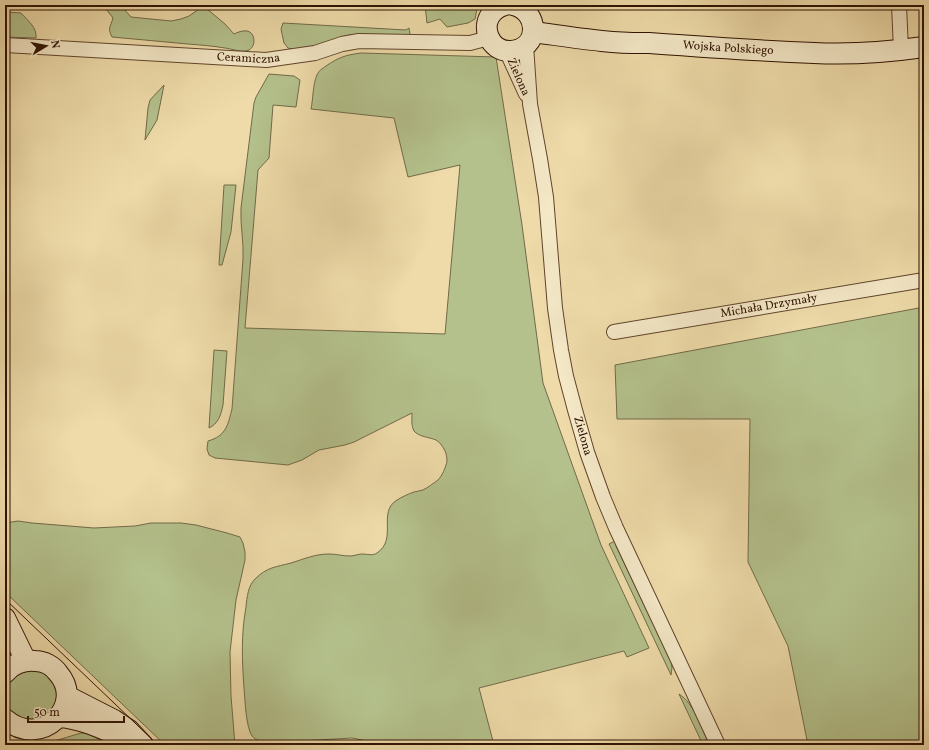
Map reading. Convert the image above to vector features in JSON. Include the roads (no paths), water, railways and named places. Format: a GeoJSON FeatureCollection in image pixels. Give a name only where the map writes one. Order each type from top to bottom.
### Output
{"type":"FeatureCollection","features":[{"type":"Feature","properties":{"kind":"street"},"geometry":{"type":"LineString","coordinates":[[899,5],[901,50]]}},
{"type":"Feature","properties":{"kind":"street"},"geometry":{"type":"LineString","coordinates":[[503,6],[523,9],[528,13],[533,24],[529,39],[523,48],[506,50],[492,43],[489,38],[487,30],[490,17],[493,11],[503,6]]}},
{"type":"Feature","properties":{"kind":"street","name":"Ceramiczna"},"geometry":{"type":"LineString","coordinates":[[5,45],[266,60],[315,53],[342,44],[359,41],[470,43],[489,38]]}},
{"type":"Feature","properties":{"kind":"street","name":"Wojska Polskiego"},"geometry":{"type":"LineString","coordinates":[[529,39],[570,38],[632,44],[649,43],[815,54],[901,50],[924,47]]}},
{"type":"Feature","properties":{"kind":"street","name":"Zielona"},"geometry":{"type":"LineString","coordinates":[[529,39],[530,104],[546,197],[555,308],[566,376],[573,404],[587,452],[616,528],[718,745]]}},
{"type":"Feature","properties":{"kind":"street","name":"Zielona"},"geometry":{"type":"LineString","coordinates":[[506,50],[530,104]]}},
{"type":"Feature","properties":{"kind":"street","name":"Michała Drzymały"},"geometry":{"type":"LineString","coordinates":[[614,332],[924,280]]}},
{"type":"Feature","properties":{"kind":"street"},"geometry":{"type":"LineString","coordinates":[[5,618],[26,661]]}},
{"type":"Feature","properties":{"kind":"street"},"geometry":{"type":"LineString","coordinates":[[5,719],[17,728],[18,738],[40,730],[54,723],[60,717],[65,707],[67,696],[66,686],[62,677],[55,669],[46,663],[36,660],[26,661],[6,667]]}},
{"type":"Feature","properties":{"kind":"street"},"geometry":{"type":"LineString","coordinates":[[67,696],[114,720],[129,730],[143,745]]}},
{"type":"Feature","properties":{"kind":"street"},"geometry":{"type":"LineString","coordinates":[[60,717],[75,718],[102,728],[137,745]]}},
{"type":"Feature","properties":{"kind":"tram line"},"geometry":{"type":"LineString","coordinates":[[5,599],[158,745]]}}]}
